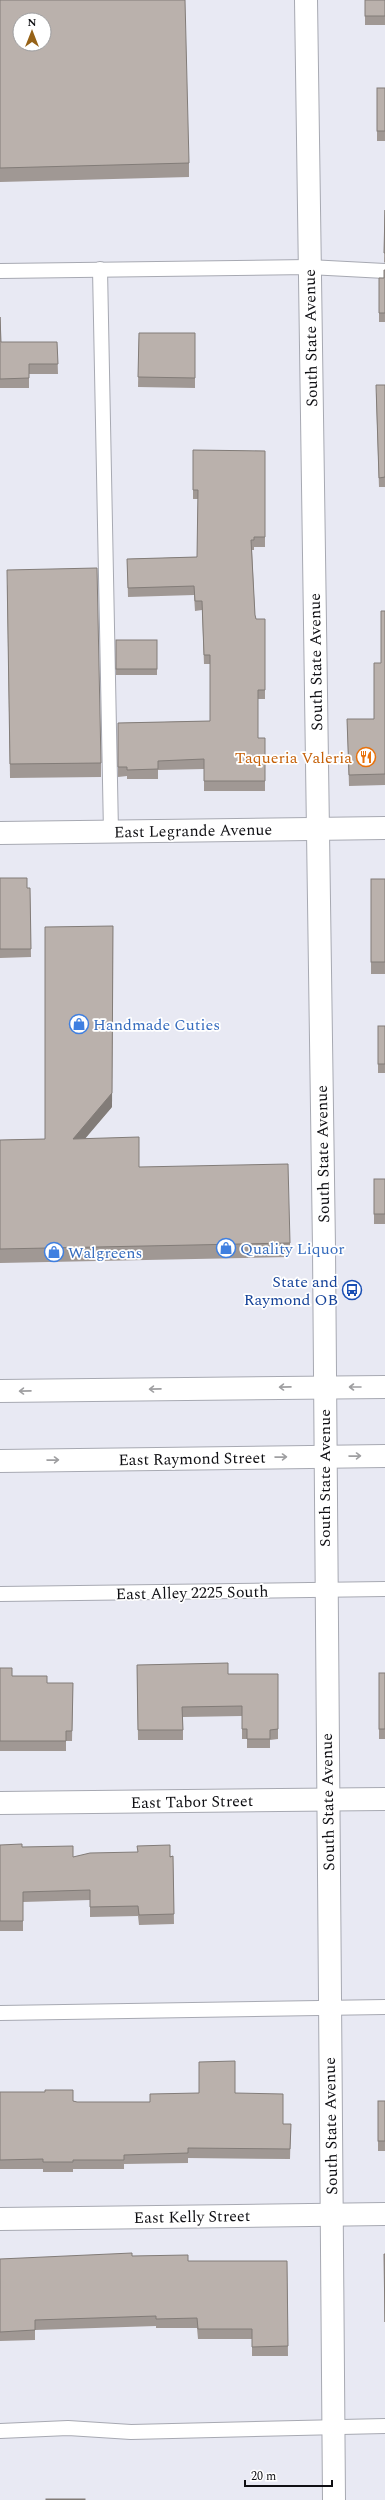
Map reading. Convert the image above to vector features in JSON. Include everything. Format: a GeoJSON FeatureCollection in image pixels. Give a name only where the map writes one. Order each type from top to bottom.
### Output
{"type":"FeatureCollection","features":[{"type":"Feature","properties":{"kind":"street","name":"South State Avenue"},"geometry":{"type":"LineString","coordinates":[[306,0],[325,1456],[334,2500]]}},
{"type":"Feature","properties":{"kind":"street","name":"East Legrande Avenue"},"geometry":{"type":"LineString","coordinates":[[0,833],[385,828]]}},
{"type":"Feature","properties":{"kind":"street"},"geometry":{"type":"LineString","coordinates":[[0,1391],[385,1387]]}},
{"type":"Feature","properties":{"kind":"street","name":"East Raymond Street"},"geometry":{"type":"LineString","coordinates":[[0,1461],[385,1456]]}},
{"type":"Feature","properties":{"kind":"street","name":"East Tabor Street"},"geometry":{"type":"LineString","coordinates":[[0,1803],[385,1799]]}},
{"type":"Feature","properties":{"kind":"street","name":"East Kelly Street"},"geometry":{"type":"LineString","coordinates":[[0,2219],[385,2214]]}},
{"type":"Feature","properties":{"kind":"lane"},"geometry":{"type":"LineString","coordinates":[[0,270],[309,267],[385,271]]}},
{"type":"Feature","properties":{"kind":"lane"},"geometry":{"type":"LineString","coordinates":[[100,269],[111,832]]}},
{"type":"Feature","properties":{"kind":"lane","name":"East Alley 2225 South"},"geometry":{"type":"LineString","coordinates":[[0,1594],[385,1589]]}},
{"type":"Feature","properties":{"kind":"lane"},"geometry":{"type":"LineString","coordinates":[[0,2013],[385,2007]]}},
{"type":"Feature","properties":{"kind":"lane"},"geometry":{"type":"LineString","coordinates":[[0,2431],[68,2428],[131,2432],[333,2426],[385,2426]]}},
{"type":"Feature","properties":{"kind":"building"},"geometry":{"type":"Polygon","coordinates":[[[0,0],[185,0],[189,163],[0,168],[0,0]]]}},
{"type":"Feature","properties":{"kind":"building"},"geometry":{"type":"Polygon","coordinates":[[[365,0],[385,0],[385,16],[365,16],[365,0]]]}},
{"type":"Feature","properties":{"kind":"building"},"geometry":{"type":"Polygon","coordinates":[[[377,88],[385,88],[385,131],[377,131],[377,88]]]}},
{"type":"Feature","properties":{"kind":"building"},"geometry":{"type":"Polygon","coordinates":[[[385,210],[385,253],[384,253],[385,210]]]}},
{"type":"Feature","properties":{"kind":"building"},"geometry":{"type":"Polygon","coordinates":[[[384,270],[385,313],[379,313],[379,278],[384,278],[384,270]]]}},
{"type":"Feature","properties":{"kind":"building"},"geometry":{"type":"Polygon","coordinates":[[[0,317],[1,342],[57,342],[58,364],[29,364],[29,378],[0,379],[0,317]]]}},
{"type":"Feature","properties":{"kind":"building"},"geometry":{"type":"Polygon","coordinates":[[[139,333],[195,333],[195,378],[138,377],[139,333]]]}},
{"type":"Feature","properties":{"kind":"building"},"geometry":{"type":"Polygon","coordinates":[[[376,385],[385,385],[385,477],[379,478],[376,385]]]}},
{"type":"Feature","properties":{"kind":"building"},"geometry":{"type":"Polygon","coordinates":[[[193,450],[265,451],[265,537],[254,537],[254,540],[251,540],[255,615],[256,619],[265,619],[265,690],[258,690],[258,738],[265,738],[265,781],[204,781],[204,759],[158,761],[158,769],[127,770],[127,767],[118,767],[118,723],[210,721],[210,655],[204,655],[202,601],[195,601],[194,586],[128,588],[127,559],[197,557],[198,490],[193,490],[193,450]]]}},
{"type":"Feature","properties":{"kind":"building"},"geometry":{"type":"Polygon","coordinates":[[[97,568],[101,763],[10,764],[7,570],[97,568]]]}},
{"type":"Feature","properties":{"kind":"building"},"geometry":{"type":"Polygon","coordinates":[[[381,611],[385,611],[385,774],[349,775],[347,719],[374,719],[374,663],[381,663],[381,611]]]}},
{"type":"Feature","properties":{"kind":"building"},"geometry":{"type":"Polygon","coordinates":[[[116,640],[157,640],[157,669],[116,669],[116,640]]]}},
{"type":"Feature","properties":{"kind":"building"},"geometry":{"type":"Polygon","coordinates":[[[0,878],[27,878],[27,888],[30,888],[31,949],[0,949],[0,878]]]}},
{"type":"Feature","properties":{"kind":"building"},"geometry":{"type":"Polygon","coordinates":[[[371,879],[385,879],[385,962],[371,962],[371,879]]]}},
{"type":"Feature","properties":{"kind":"building"},"geometry":{"type":"Polygon","coordinates":[[[113,926],[112,1093],[73,1139],[139,1137],[139,1167],[288,1164],[290,1243],[0,1249],[0,1140],[45,1139],[45,927],[113,926]]]}},
{"type":"Feature","properties":{"kind":"building"},"geometry":{"type":"Polygon","coordinates":[[[378,1026],[385,1026],[385,1064],[378,1064],[378,1026]]]}},
{"type":"Feature","properties":{"kind":"building"},"geometry":{"type":"Polygon","coordinates":[[[374,1179],[385,1179],[385,1214],[374,1214],[374,1179]]]}},
{"type":"Feature","properties":{"kind":"building"},"geometry":{"type":"Polygon","coordinates":[[[228,1663],[228,1674],[278,1674],[278,1729],[270,1730],[270,1739],[247,1739],[247,1729],[242,1729],[242,1706],[182,1707],[183,1730],[138,1730],[137,1665],[228,1663]]]}},
{"type":"Feature","properties":{"kind":"building"},"geometry":{"type":"Polygon","coordinates":[[[0,1668],[12,1668],[12,1676],[47,1676],[47,1683],[73,1683],[72,1731],[66,1731],[66,1741],[0,1741],[0,1668]]]}},
{"type":"Feature","properties":{"kind":"building"},"geometry":{"type":"Polygon","coordinates":[[[379,1673],[385,1673],[385,1729],[379,1729],[379,1673]]]}},
{"type":"Feature","properties":{"kind":"building"},"geometry":{"type":"Polygon","coordinates":[[[22,1844],[22,1847],[73,1846],[73,1857],[90,1853],[138,1852],[137,1846],[170,1845],[170,1857],[173,1856],[174,1914],[139,1915],[138,1906],[90,1907],[90,1890],[23,1892],[23,1921],[0,1921],[0,1845],[22,1844]]]}},
{"type":"Feature","properties":{"kind":"building"},"geometry":{"type":"Polygon","coordinates":[[[235,2061],[235,2093],[283,2094],[283,2124],[291,2124],[290,2149],[188,2148],[188,2153],[124,2155],[124,2160],[73,2160],[73,2162],[43,2162],[43,2159],[0,2160],[0,2092],[45,2092],[45,2090],[73,2090],[73,2101],[77,2102],[150,2102],[150,2094],[199,2093],[199,2062],[235,2061]]]}},
{"type":"Feature","properties":{"kind":"building"},"geometry":{"type":"Polygon","coordinates":[[[378,2101],[385,2101],[385,2141],[378,2141],[378,2101]]]}},
{"type":"Feature","properties":{"kind":"building"},"geometry":{"type":"Polygon","coordinates":[[[132,2253],[132,2256],[188,2255],[188,2261],[287,2261],[288,2346],[252,2347],[252,2329],[198,2329],[197,2318],[156,2319],[156,2316],[35,2320],[35,2330],[0,2332],[0,2259],[132,2253]]]}},
{"type":"Feature","properties":{"kind":"building"},"geometry":{"type":"Polygon","coordinates":[[[384,2254],[385,2254],[385,2322],[384,2254]]]}},
{"type":"Feature","properties":{"kind":"building"},"geometry":{"type":"Polygon","coordinates":[[[85,2499],[85,2500],[46,2500],[85,2499]]]}},
{"type":"Feature","properties":{"kind":"place","name":"Taqueria Valeria"},"geometry":{"type":"Point","coordinates":[366,757]}},
{"type":"Feature","properties":{"kind":"place","name":"Handmade Cuties"},"geometry":{"type":"Point","coordinates":[79,1024]}},
{"type":"Feature","properties":{"kind":"place","name":"Quality Liquor"},"geometry":{"type":"Point","coordinates":[226,1248]}},
{"type":"Feature","properties":{"kind":"place","name":"Walgreens"},"geometry":{"type":"Point","coordinates":[54,1252]}},
{"type":"Feature","properties":{"kind":"place","name":"State and Raymond OB"},"geometry":{"type":"Point","coordinates":[352,1290]}}]}
